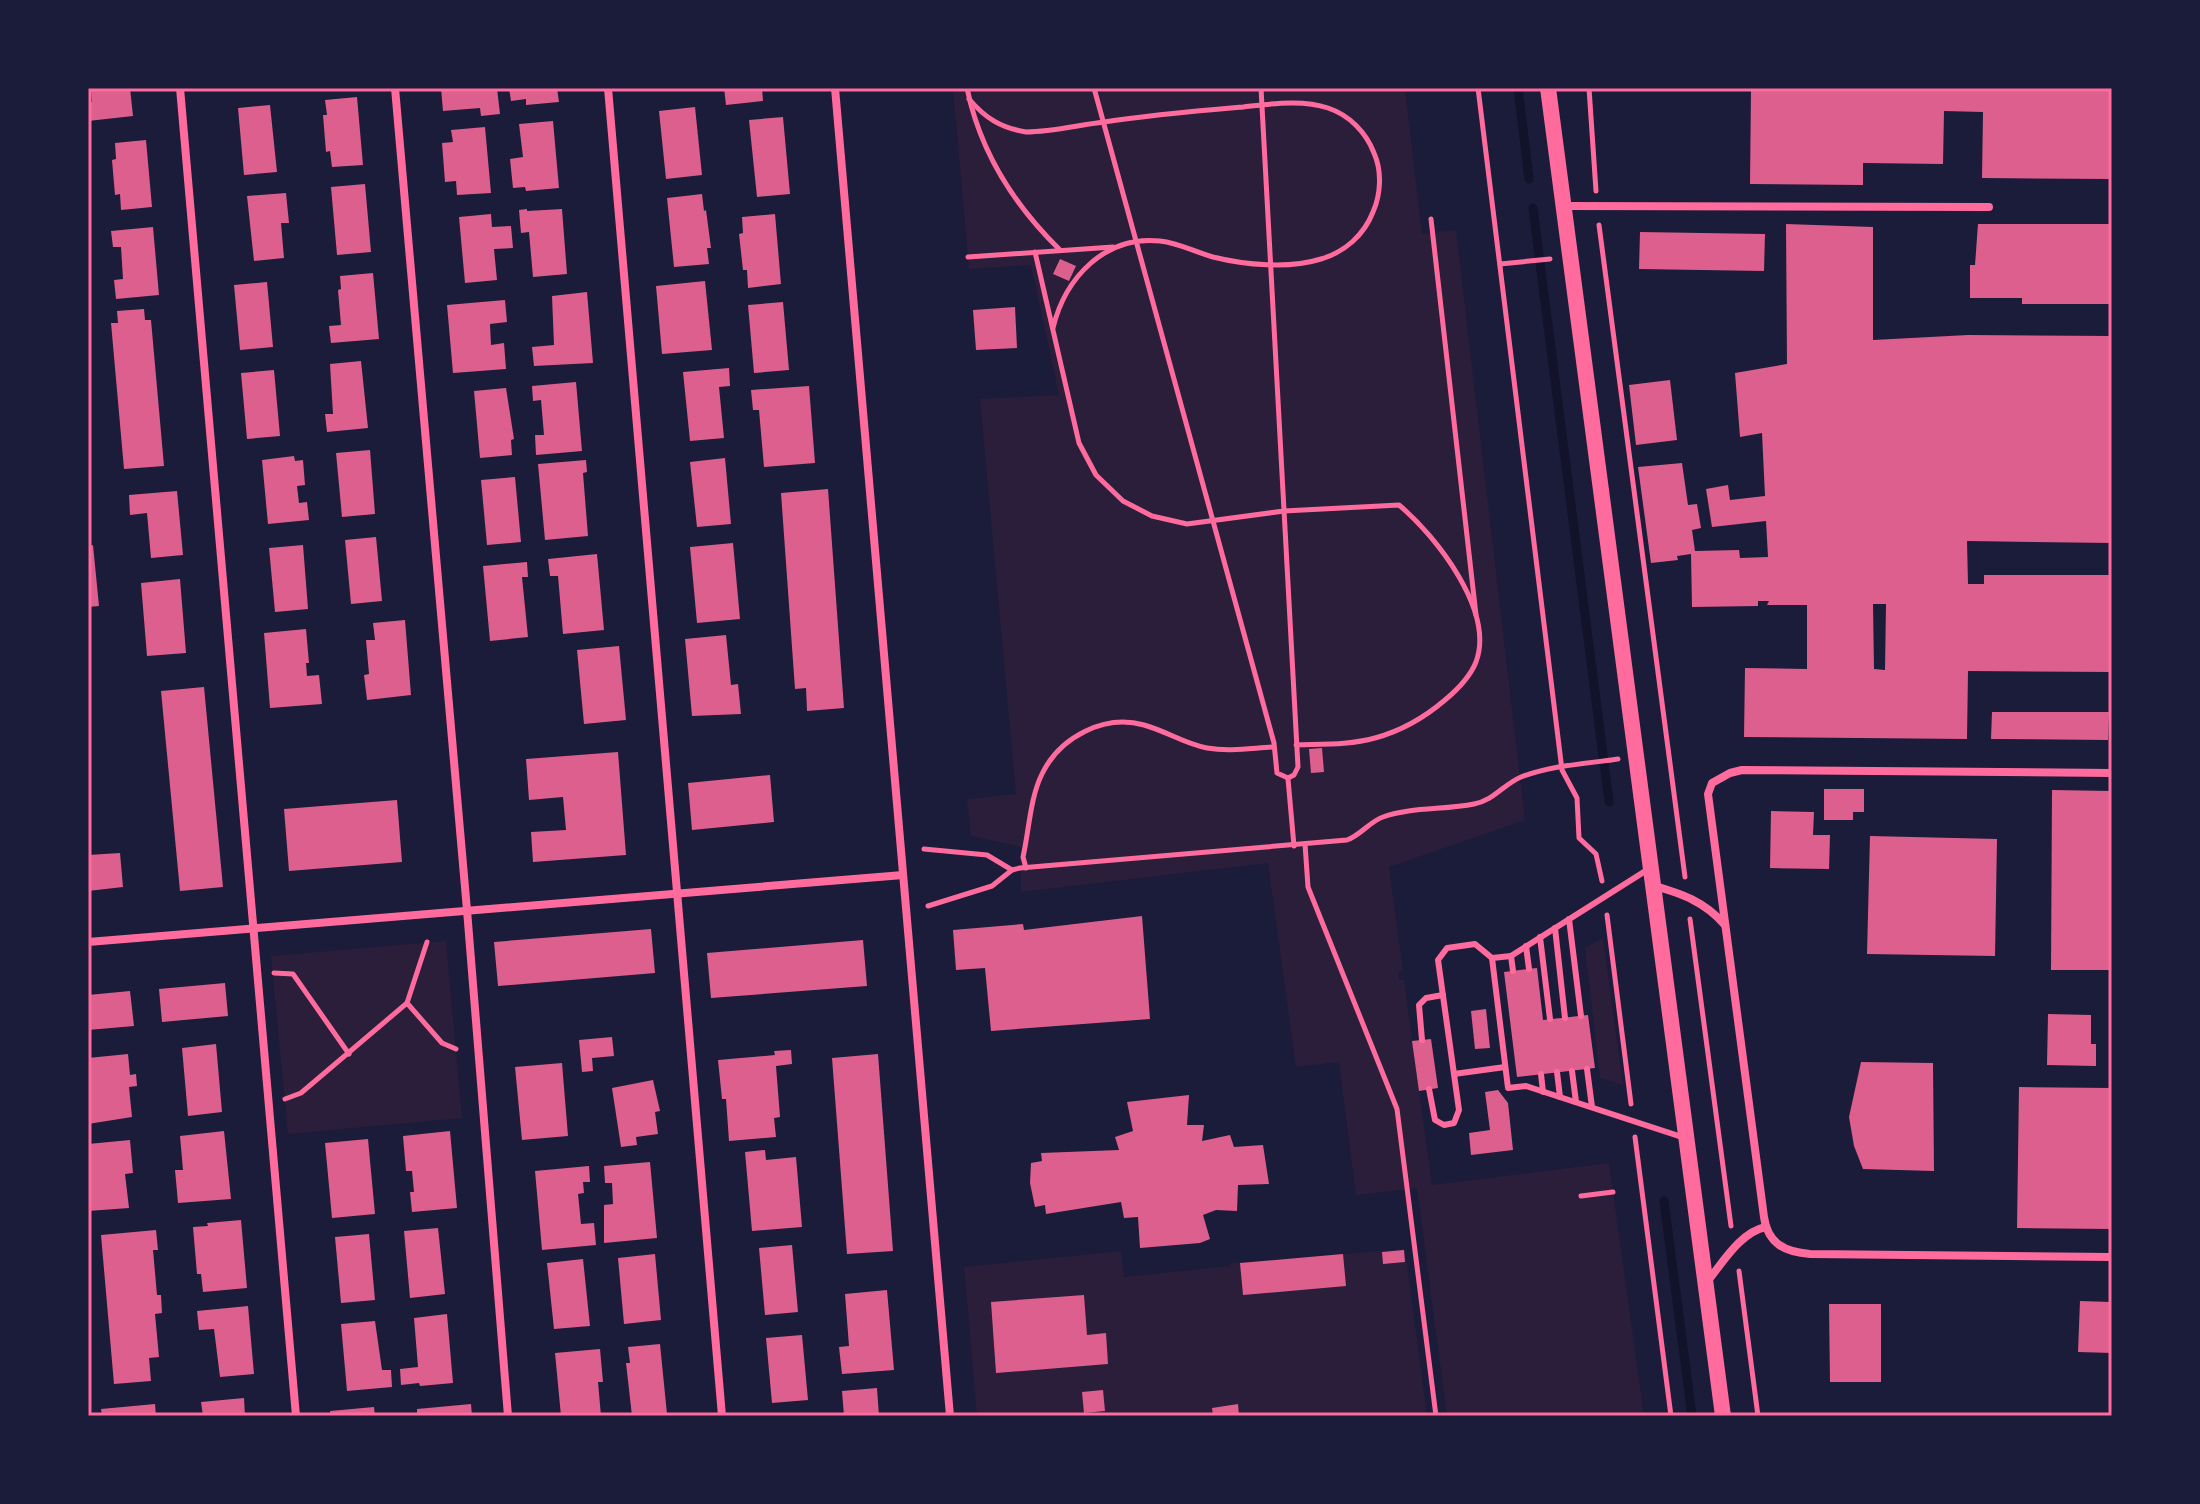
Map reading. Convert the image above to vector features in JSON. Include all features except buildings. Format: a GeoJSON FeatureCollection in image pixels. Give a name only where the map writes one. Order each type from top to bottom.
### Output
{"type":"FeatureCollection","features":[{"type":"Feature","properties":{"kind":"main road"},"geometry":{"type":"LineString","coordinates":[[1548,88],[1723,1416]]}},
{"type":"Feature","properties":{"kind":"street"},"geometry":{"type":"LineString","coordinates":[[180,88],[296,1416]]}},
{"type":"Feature","properties":{"kind":"street"},"geometry":{"type":"LineString","coordinates":[[395,88],[508,1416]]}},
{"type":"Feature","properties":{"kind":"street"},"geometry":{"type":"LineString","coordinates":[[608,88],[722,1416]]}},
{"type":"Feature","properties":{"kind":"street"},"geometry":{"type":"LineString","coordinates":[[835,88],[950,1416]]}},
{"type":"Feature","properties":{"kind":"street"},"geometry":{"type":"LineString","coordinates":[[1563,206],[1989,207]]}},
{"type":"Feature","properties":{"kind":"street"},"geometry":{"type":"LineString","coordinates":[[2112,773],[1753,770],[1730,773],[1712,783],[1708,794],[1766,1227],[1777,1245],[1799,1253],[2112,1257]]}},
{"type":"Feature","properties":{"kind":"street"},"geometry":{"type":"LineString","coordinates":[[88,942],[903,875]]}},
{"type":"Feature","properties":{"kind":"street"},"geometry":{"type":"LineString","coordinates":[[1651,877],[1715,913],[1726,926]]}},
{"type":"Feature","properties":{"kind":"street"},"geometry":{"type":"LineString","coordinates":[[1705,1284],[1745,1237],[1766,1227]]}},
{"type":"Feature","properties":{"kind":"lane"},"geometry":{"type":"LineString","coordinates":[[1492,958],[1511,956],[1569,919],[1651,877]]}},
{"type":"Feature","properties":{"kind":"lane"},"geometry":{"type":"LineString","coordinates":[[1569,919],[1581,1016]]}},
{"type":"Feature","properties":{"kind":"lane"},"geometry":{"type":"LineString","coordinates":[[1555,928],[1565,1018]]}},
{"type":"Feature","properties":{"kind":"lane"},"geometry":{"type":"LineString","coordinates":[[1540,937],[1550,1019]]}},
{"type":"Feature","properties":{"kind":"lane"},"geometry":{"type":"LineString","coordinates":[[1429,1089],[1433,1117],[1437,1123],[1454,1123],[1459,1113],[1438,960],[1447,948],[1475,944],[1492,958],[1508,1088],[1526,1086],[1686,1139]]}},
{"type":"Feature","properties":{"kind":"lane"},"geometry":{"type":"LineString","coordinates":[[1526,946],[1529,969]]}},
{"type":"Feature","properties":{"kind":"lane"},"geometry":{"type":"LineString","coordinates":[[1511,956],[1513,971]]}},
{"type":"Feature","properties":{"kind":"lane"},"geometry":{"type":"LineString","coordinates":[[1422,1040],[1419,1005],[1426,998],[1443,995]]}},
{"type":"Feature","properties":{"kind":"lane"},"geometry":{"type":"LineString","coordinates":[[1454,1074],[1505,1067]]}},
{"type":"Feature","properties":{"kind":"lane"},"geometry":{"type":"LineString","coordinates":[[1587,1069],[1592,1107]]}},
{"type":"Feature","properties":{"kind":"lane"},"geometry":{"type":"LineString","coordinates":[[1572,1071],[1576,1102]]}},
{"type":"Feature","properties":{"kind":"lane"},"geometry":{"type":"LineString","coordinates":[[1557,1072],[1560,1097]]}},
{"type":"Feature","properties":{"kind":"lane"},"geometry":{"type":"LineString","coordinates":[[1541,1074],[1543,1092]]}},
{"type":"Feature","properties":{"kind":"lane"},"geometry":{"type":"LineString","coordinates":[[1525,1076],[1526,1086]]}},
{"type":"Feature","properties":{"kind":"path"},"geometry":{"type":"LineString","coordinates":[[967,88],[983,142],[1003,182],[1029,218],[1060,250]]}},
{"type":"Feature","properties":{"kind":"path"},"geometry":{"type":"LineString","coordinates":[[1094,88],[1274,747],[1277,773],[1288,778]]}},
{"type":"Feature","properties":{"kind":"path"},"geometry":{"type":"LineString","coordinates":[[1261,88],[1296,745],[1297,771],[1288,778]]}},
{"type":"Feature","properties":{"kind":"path"},"geometry":{"type":"LineString","coordinates":[[1478,88],[1562,766],[1565,779],[1577,798],[1579,838],[1600,862]]}},
{"type":"Feature","properties":{"kind":"path"},"geometry":{"type":"LineString","coordinates":[[1589,88],[1595,176]]}},
{"type":"Feature","properties":{"kind":"path"},"geometry":{"type":"LineString","coordinates":[[969,99],[988,119],[1000,126],[1026,132],[1262,105],[1316,105],[1347,117],[1369,142],[1376,158],[1379,176],[1373,213],[1364,229],[1335,254],[1317,260],[1270,263],[1220,258],[1161,241],[1137,241],[1118,247],[1078,274],[1064,295],[1052,329]]}},
{"type":"Feature","properties":{"kind":"path"},"geometry":{"type":"LineString","coordinates":[[1296,745],[1370,739],[1424,716],[1450,696],[1471,673],[1480,644],[1431,219]]}},
{"type":"Feature","properties":{"kind":"path"},"geometry":{"type":"LineString","coordinates":[[1599,230],[1684,875]]}},
{"type":"Feature","properties":{"kind":"path"},"geometry":{"type":"LineString","coordinates":[[968,257],[1024,250],[1118,247]]}},
{"type":"Feature","properties":{"kind":"path"},"geometry":{"type":"LineString","coordinates":[[1035,252],[1079,443],[1091,468],[1123,501],[1152,516],[1187,524],[1284,511],[1399,505],[1428,531],[1444,551],[1466,593],[1477,624]]}},
{"type":"Feature","properties":{"kind":"path"},"geometry":{"type":"LineString","coordinates":[[1500,264],[1551,258]]}},
{"type":"Feature","properties":{"kind":"path"},"geometry":{"type":"LineString","coordinates":[[1026,868],[1023,857],[1043,773],[1063,745],[1085,731],[1109,723],[1126,722],[1144,725],[1206,748],[1242,750],[1274,747]]}},
{"type":"Feature","properties":{"kind":"path"},"geometry":{"type":"LineString","coordinates":[[928,906],[992,886],[1012,870],[1294,846],[1352,838],[1374,821],[1388,815],[1480,803],[1520,778],[1562,766],[1613,760]]}},
{"type":"Feature","properties":{"kind":"path"},"geometry":{"type":"LineString","coordinates":[[1288,778],[1294,846]]}},
{"type":"Feature","properties":{"kind":"path"},"geometry":{"type":"LineString","coordinates":[[1305,844],[1308,887],[1397,1109],[1436,1416]]}},
{"type":"Feature","properties":{"kind":"path"},"geometry":{"type":"LineString","coordinates":[[924,849],[987,855],[1012,870]]}},
{"type":"Feature","properties":{"kind":"path"},"geometry":{"type":"LineString","coordinates":[[1691,923],[1730,1224]]}},
{"type":"Feature","properties":{"kind":"path"},"geometry":{"type":"LineString","coordinates":[[1610,932],[1629,1088]]}},
{"type":"Feature","properties":{"kind":"path"},"geometry":{"type":"LineString","coordinates":[[284,1099],[301,1093],[407,1003],[427,942]]}},
{"type":"Feature","properties":{"kind":"path"},"geometry":{"type":"LineString","coordinates":[[273,973],[293,974],[349,1054]]}},
{"type":"Feature","properties":{"kind":"path"},"geometry":{"type":"LineString","coordinates":[[407,1003],[442,1043],[456,1049]]}},
{"type":"Feature","properties":{"kind":"path"},"geometry":{"type":"LineString","coordinates":[[1637,1154],[1671,1416]]}},
{"type":"Feature","properties":{"kind":"path"},"geometry":{"type":"LineString","coordinates":[[1581,1196],[1613,1192]]}},
{"type":"Feature","properties":{"kind":"path"},"geometry":{"type":"LineString","coordinates":[[1740,1276],[1758,1416]]}},
{"type":"Feature","properties":{"kind":"shaded area"},"geometry":{"type":"Polygon","coordinates":[[[953,88],[1405,88],[1422,234],[1456,230],[1525,820],[1389,867],[1403,971],[1398,972],[1399,980],[1404,980],[1432,1185],[1609,1163],[1644,1416],[1447,1416],[1417,1188],[1356,1195],[1339,1062],[1296,1067],[1268,863],[1021,892],[1021,847],[971,836],[967,799],[1016,794],[980,399],[1059,395],[1031,265],[969,269],[953,88]]]}},
{"type":"Feature","properties":{"kind":"shaded area"},"geometry":{"type":"Polygon","coordinates":[[[1603,938],[1623,1085],[1600,1078],[1585,948],[1603,938]]]}},
{"type":"Feature","properties":{"kind":"shaded area"},"geometry":{"type":"Polygon","coordinates":[[[446,941],[462,1118],[288,1134],[271,956],[446,941]]]}},
{"type":"Feature","properties":{"kind":"shaded area"},"geometry":{"type":"Polygon","coordinates":[[[1405,1249],[1427,1416],[977,1416],[964,1267],[1121,1251],[1124,1277],[1230,1266],[1230,1263],[1405,1249]]]}},
{"type":"Feature","properties":{"kind":"waterway"},"geometry":{"type":"LineString","coordinates":[[1518,88],[1529,179]]}},
{"type":"Feature","properties":{"kind":"waterway"},"geometry":{"type":"LineString","coordinates":[[1533,208],[1609,802]]}},
{"type":"Feature","properties":{"kind":"waterway"},"geometry":{"type":"LineString","coordinates":[[1664,1201],[1692,1416]]}}]}
